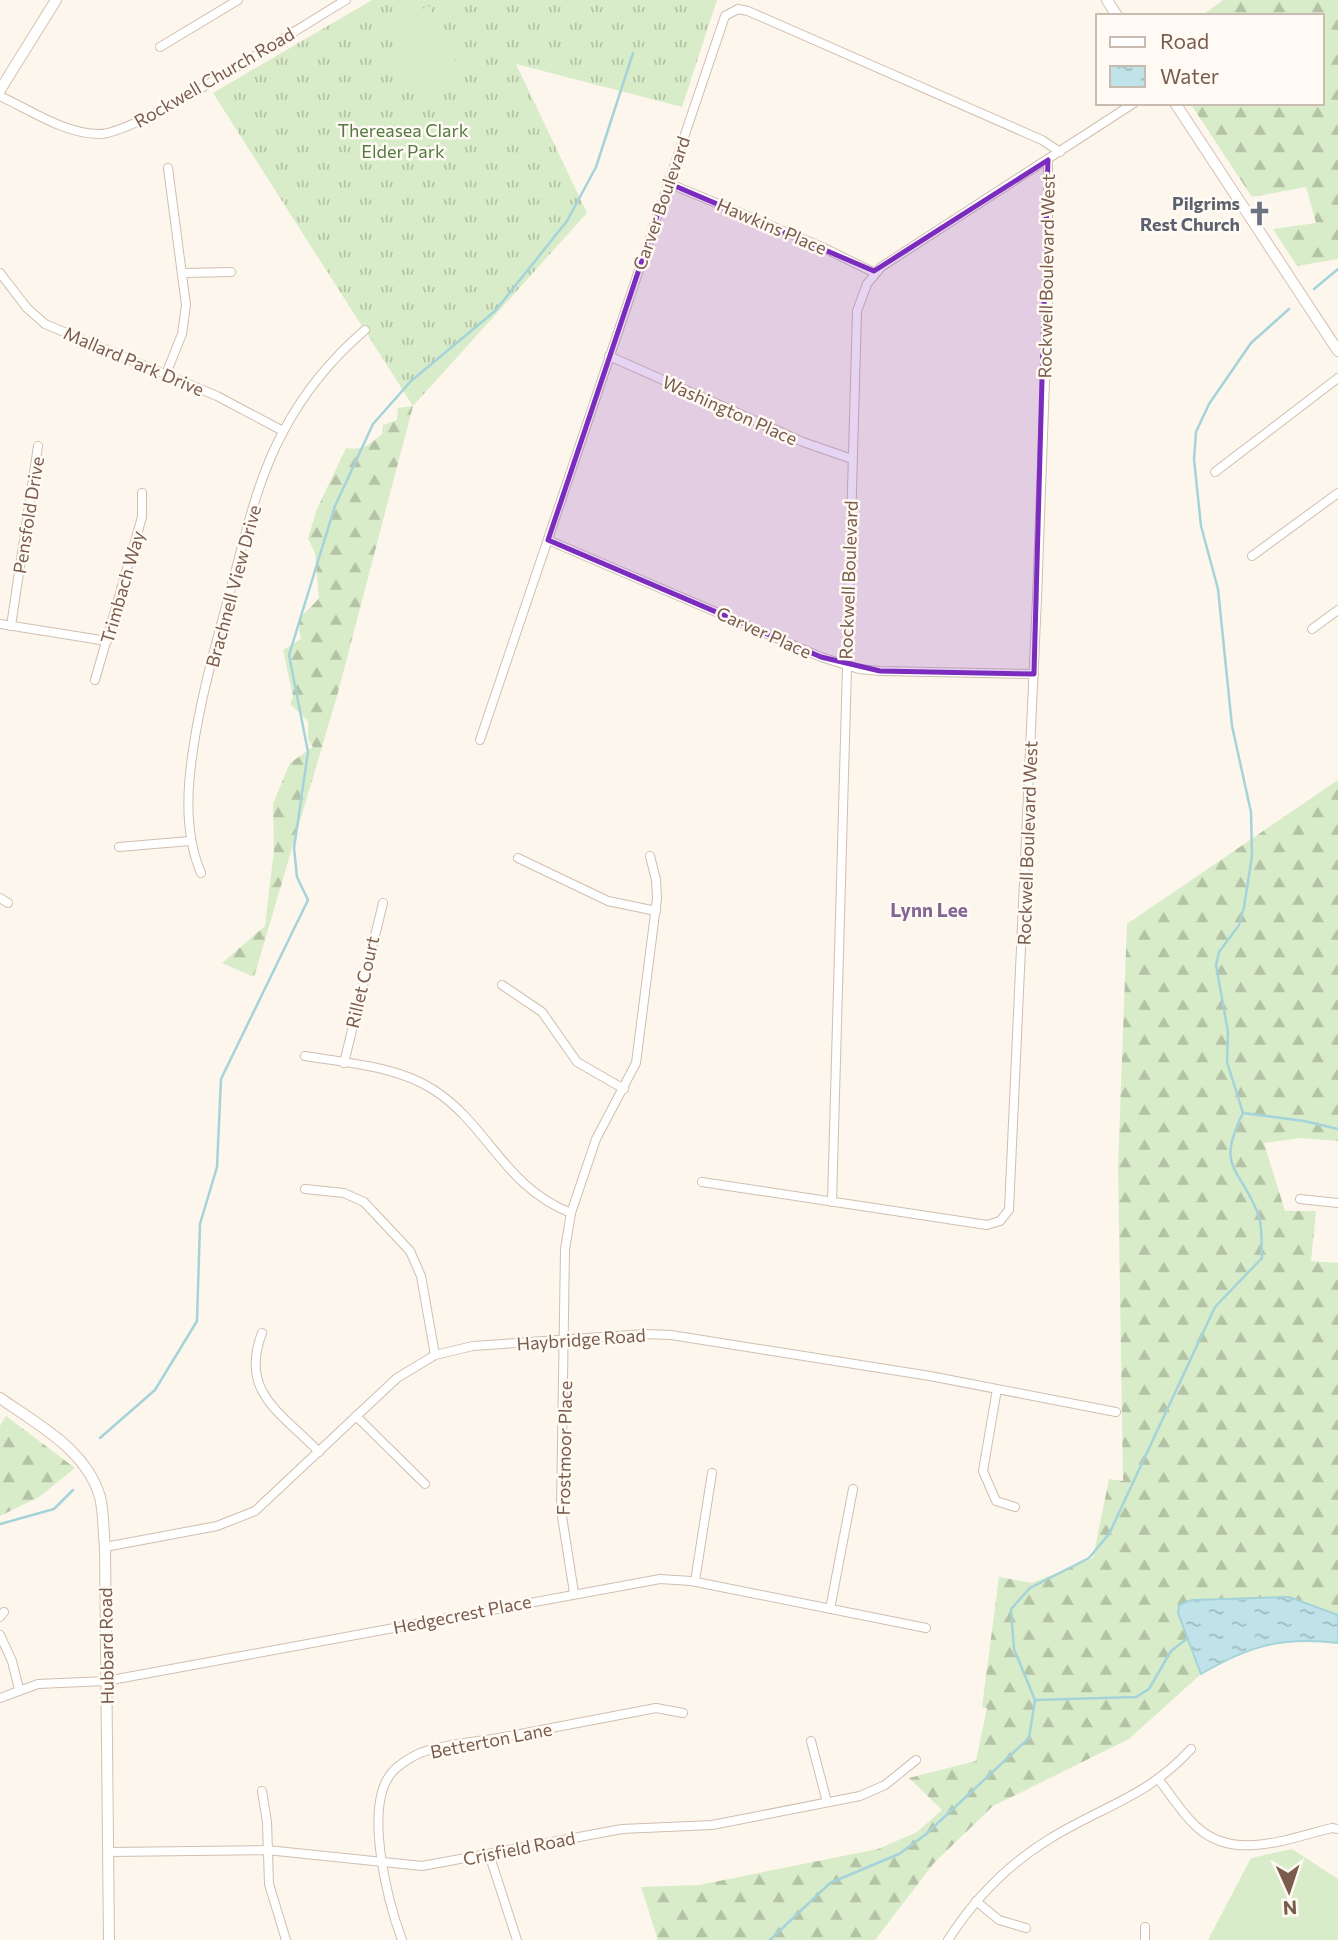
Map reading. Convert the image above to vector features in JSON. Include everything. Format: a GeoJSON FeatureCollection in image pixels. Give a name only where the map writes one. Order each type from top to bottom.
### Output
{"type":"FeatureCollection","features":[{"type":"Feature","properties":{"kind":"main road"},"geometry":{"type":"LineString","coordinates":[[0,93],[56,0]]}},
{"type":"Feature","properties":{"kind":"main road"},"geometry":{"type":"LineString","coordinates":[[1176,105],[1338,351]]}},
{"type":"Feature","properties":{"kind":"main road","name":"Hubbard Road"},"geometry":{"type":"LineString","coordinates":[[0,1398],[72,1450],[83,1463],[100,1499],[105,1547],[109,1940]]}},
{"type":"Feature","properties":{"kind":"street"},"geometry":{"type":"LineString","coordinates":[[325,0],[330,9]]}},
{"type":"Feature","properties":{"kind":"street","name":"Rockwell Church Road"},"geometry":{"type":"LineString","coordinates":[[0,93],[71,129],[86,133],[112,133],[191,92],[346,0]]}},
{"type":"Feature","properties":{"kind":"street"},"geometry":{"type":"LineString","coordinates":[[160,47],[234,1]]}},
{"type":"Feature","properties":{"kind":"street","name":"Carver Boulevard"},"geometry":{"type":"LineString","coordinates":[[480,740],[723,19],[738,9],[748,10],[1042,140],[1060,152]]}},
{"type":"Feature","properties":{"kind":"street","name":"Rockwell Boulevard"},"geometry":{"type":"LineString","coordinates":[[832,1202],[856,316],[860,297],[875,272],[1131,105]]}},
{"type":"Feature","properties":{"kind":"street","name":"Rockwell Boulevard West"},"geometry":{"type":"LineString","coordinates":[[702,1182],[987,1225],[1000,1221],[1009,1210],[1048,300],[1048,160]]}},
{"type":"Feature","properties":{"kind":"street"},"geometry":{"type":"LineString","coordinates":[[166,374],[184,322],[184,273],[168,167]]}},
{"type":"Feature","properties":{"kind":"street","name":"Hawkins Place"},"geometry":{"type":"LineString","coordinates":[[668,183],[835,252],[875,272]]}},
{"type":"Feature","properties":{"kind":"street"},"geometry":{"type":"LineString","coordinates":[[184,273],[231,272]]}},
{"type":"Feature","properties":{"kind":"street","name":"Mallard Park Drive"},"geometry":{"type":"LineString","coordinates":[[0,273],[27,308],[45,324],[218,396],[284,431]]}},
{"type":"Feature","properties":{"kind":"street","name":"Brachnell View Drive"},"geometry":{"type":"LineString","coordinates":[[201,873],[190,841],[191,767],[215,648],[257,496],[284,431],[318,375],[365,330]]}},
{"type":"Feature","properties":{"kind":"street","name":"Washington Place"},"geometry":{"type":"LineString","coordinates":[[609,356],[803,442],[852,459]]}},
{"type":"Feature","properties":{"kind":"street"},"geometry":{"type":"LineString","coordinates":[[1215,472],[1338,378]]}},
{"type":"Feature","properties":{"kind":"street","name":"Pensfold Drive"},"geometry":{"type":"LineString","coordinates":[[11,626],[38,446]]}},
{"type":"Feature","properties":{"kind":"street","name":"Trimbach Way"},"geometry":{"type":"LineString","coordinates":[[96,680],[142,517],[142,493]]}},
{"type":"Feature","properties":{"kind":"street"},"geometry":{"type":"LineString","coordinates":[[1252,556],[1338,494]]}},
{"type":"Feature","properties":{"kind":"street","name":"Carver Place"},"geometry":{"type":"LineString","coordinates":[[548,540],[821,657],[846,665],[880,671],[1034,674]]}},
{"type":"Feature","properties":{"kind":"street"},"geometry":{"type":"LineString","coordinates":[[1312,629],[1338,610]]}},
{"type":"Feature","properties":{"kind":"street"},"geometry":{"type":"LineString","coordinates":[[0,624],[107,641]]}},
{"type":"Feature","properties":{"kind":"street"},"geometry":{"type":"LineString","coordinates":[[119,847],[190,841]]}},
{"type":"Feature","properties":{"kind":"street","name":"Frostmoor Place"},"geometry":{"type":"LineString","coordinates":[[574,1593],[561,1510],[565,1249],[571,1213],[596,1139],[636,1063],[656,911],[656,880],[650,856]]}},
{"type":"Feature","properties":{"kind":"street"},"geometry":{"type":"LineString","coordinates":[[518,858],[608,901],[656,911]]}},
{"type":"Feature","properties":{"kind":"street"},"geometry":{"type":"LineString","coordinates":[[0,898],[8,903]]}},
{"type":"Feature","properties":{"kind":"street","name":"Rillet Court"},"geometry":{"type":"LineString","coordinates":[[344,1063],[383,903]]}},
{"type":"Feature","properties":{"kind":"street"},"geometry":{"type":"LineString","coordinates":[[502,985],[542,1012],[577,1062],[624,1089]]}},
{"type":"Feature","properties":{"kind":"street"},"geometry":{"type":"LineString","coordinates":[[305,1056],[402,1075],[435,1090],[454,1106],[526,1188],[544,1202],[571,1213]]}},
{"type":"Feature","properties":{"kind":"street"},"geometry":{"type":"LineString","coordinates":[[305,1189],[344,1193],[365,1202],[410,1251],[421,1276],[435,1354]]}},
{"type":"Feature","properties":{"kind":"street"},"geometry":{"type":"LineString","coordinates":[[1300,1199],[1338,1203]]}},
{"type":"Feature","properties":{"kind":"street"},"geometry":{"type":"LineString","coordinates":[[262,1333],[253,1363],[260,1388],[319,1452]]}},
{"type":"Feature","properties":{"kind":"street","name":"Haybridge Road"},"geometry":{"type":"LineString","coordinates":[[105,1547],[216,1526],[246,1516],[269,1502],[356,1416],[410,1368],[435,1354],[473,1346],[645,1334],[671,1335],[997,1389],[1116,1412]]}},
{"type":"Feature","properties":{"kind":"street"},"geometry":{"type":"LineString","coordinates":[[997,1389],[983,1471],[996,1501],[1015,1507]]}},
{"type":"Feature","properties":{"kind":"street"},"geometry":{"type":"LineString","coordinates":[[356,1416],[425,1484]]}},
{"type":"Feature","properties":{"kind":"street"},"geometry":{"type":"LineString","coordinates":[[695,1581],[712,1473]]}},
{"type":"Feature","properties":{"kind":"street"},"geometry":{"type":"LineString","coordinates":[[830,1609],[853,1489]]}},
{"type":"Feature","properties":{"kind":"street","name":"Hedgecrest Place"},"geometry":{"type":"LineString","coordinates":[[0,1698],[19,1689],[56,1682],[106,1681],[645,1581],[695,1581],[926,1628]]}},
{"type":"Feature","properties":{"kind":"street"},"geometry":{"type":"LineString","coordinates":[[0,1634],[12,1661],[19,1689]]}},
{"type":"Feature","properties":{"kind":"street","name":"Betterton Lane"},"geometry":{"type":"LineString","coordinates":[[402,1940],[389,1905],[381,1863],[380,1797],[390,1775],[419,1754],[656,1708],[683,1713]]}},
{"type":"Feature","properties":{"kind":"street"},"geometry":{"type":"LineString","coordinates":[[811,1741],[827,1802]]}},
{"type":"Feature","properties":{"kind":"street"},"geometry":{"type":"LineString","coordinates":[[948,1940],[976,1901],[1017,1861],[1052,1837],[1140,1793],[1191,1749]]}},
{"type":"Feature","properties":{"kind":"street","name":"Crisfield Road"},"geometry":{"type":"LineString","coordinates":[[109,1852],[267,1850],[422,1866],[622,1829],[712,1825],[827,1802],[872,1792],[916,1760]]}},
{"type":"Feature","properties":{"kind":"street"},"geometry":{"type":"LineString","coordinates":[[1158,1780],[1197,1827],[1231,1845],[1268,1844],[1332,1828],[1338,1829]]}},
{"type":"Feature","properties":{"kind":"street"},"geometry":{"type":"LineString","coordinates":[[261,1791],[268,1822],[269,1884],[286,1940]]}},
{"type":"Feature","properties":{"kind":"street"},"geometry":{"type":"LineString","coordinates":[[489,1854],[517,1940]]}},
{"type":"Feature","properties":{"kind":"street"},"geometry":{"type":"LineString","coordinates":[[976,1901],[999,1920],[1026,1928]]}},
{"type":"Feature","properties":{"kind":"street"},"geometry":{"type":"LineString","coordinates":[[1145,1927],[1145,1940]]}},
{"type":"Feature","properties":{"kind":"highlighted area"},"geometry":{"type":"Polygon","coordinates":[[[1048,160],[1034,674],[880,671],[821,657],[548,540],[668,183],[874,271],[1048,160]]]}},
{"type":"Feature","properties":{"kind":"green space","name":"Thereasea Clark Elder Park"},"geometry":{"type":"Polygon","coordinates":[[[372,0],[717,0],[682,107],[516,64],[587,213],[413,406],[213,93],[372,0]]]}},
{"type":"Feature","properties":{"kind":"green space"},"geometry":{"type":"Polygon","coordinates":[[[1223,0],[1338,0],[1338,259],[1297,266],[1273,229],[1316,223],[1306,187],[1252,197],[1191,105],[1324,105],[1324,14],[1205,14],[1223,0]]]}},
{"type":"Feature","properties":{"kind":"green space"},"geometry":{"type":"Polygon","coordinates":[[[429,6],[460,71],[417,92],[385,27],[429,6]]]}},
{"type":"Feature","properties":{"kind":"green space"},"geometry":{"type":"Polygon","coordinates":[[[413,406],[337,696],[254,977],[222,963],[265,926],[274,850],[273,804],[290,763],[313,747],[308,739],[308,721],[290,704],[293,697],[283,650],[301,639],[300,620],[319,598],[315,553],[308,538],[317,509],[346,448],[362,448],[370,444],[382,434],[383,425],[397,420],[398,408],[413,406]]]}},
{"type":"Feature","properties":{"kind":"green space"},"geometry":{"type":"Polygon","coordinates":[[[1338,780],[1338,1141],[1300,1138],[1264,1143],[1285,1211],[1316,1211],[1311,1261],[1338,1263],[1338,1615],[1289,1597],[1192,1600],[1179,1605],[1178,1613],[1201,1674],[1129,1739],[993,1806],[934,1863],[875,1940],[658,1940],[641,1887],[699,1885],[878,1849],[917,1832],[942,1810],[909,1778],[976,1761],[987,1708],[982,1707],[999,1577],[1032,1583],[1093,1558],[1109,1479],[1123,1481],[1118,1166],[1127,924],[1338,780]]]}},
{"type":"Feature","properties":{"kind":"green space"},"geometry":{"type":"Polygon","coordinates":[[[6,1416],[75,1468],[39,1497],[0,1516],[0,1426],[6,1416]]]}},
{"type":"Feature","properties":{"kind":"green space"},"geometry":{"type":"Polygon","coordinates":[[[1292,1849],[1338,1879],[1338,1940],[1208,1940],[1251,1858],[1292,1849]]]}},
{"type":"Feature","properties":{"kind":"water"},"geometry":{"type":"Polygon","coordinates":[[[1289,1597],[1338,1615],[1338,1643],[1300,1641],[1266,1645],[1235,1656],[1201,1674],[1178,1613],[1179,1605],[1192,1600],[1289,1597]]]}},
{"type":"Feature","properties":{"kind":"waterway"},"geometry":{"type":"LineString","coordinates":[[100,1438],[155,1390],[197,1321],[200,1224],[217,1167],[221,1079],[308,900],[297,877],[294,848],[308,752],[289,655],[335,506],[373,424],[411,381],[495,311],[567,221],[596,167],[633,53]]}},
{"type":"Feature","properties":{"kind":"waterway"},"geometry":{"type":"LineString","coordinates":[[1314,289],[1338,269]]}},
{"type":"Feature","properties":{"kind":"waterway"},"geometry":{"type":"LineString","coordinates":[[770,1940],[830,1883],[899,1854],[925,1835],[1029,1738],[1035,1700],[1014,1649],[1011,1609],[1030,1588],[1089,1558],[1109,1534],[1215,1307],[1262,1258],[1260,1219],[1233,1167],[1231,1157],[1231,1146],[1243,1113],[1227,1062],[1228,1032],[1216,965],[1219,952],[1239,925],[1244,907],[1252,856],[1251,812],[1232,726],[1218,589],[1201,526],[1194,459],[1196,432],[1209,404],[1251,343],[1289,309]]}},
{"type":"Feature","properties":{"kind":"waterway"},"geometry":{"type":"LineString","coordinates":[[1243,1113],[1304,1121],[1338,1129]]}},
{"type":"Feature","properties":{"kind":"waterway"},"geometry":{"type":"LineString","coordinates":[[0,1524],[54,1509],[73,1490]]}},
{"type":"Feature","properties":{"kind":"waterway"},"geometry":{"type":"LineString","coordinates":[[1035,1700],[1136,1697],[1149,1689],[1171,1651],[1188,1638]]}},
{"type":"Feature","properties":{"kind":"place","name":"Pilgrims Rest Church"},"geometry":{"type":"Point","coordinates":[1260,213]}},
{"type":"Feature","properties":{"kind":"district","name":"Lynn Lee"},"geometry":{"type":"Point","coordinates":[929,909]}}]}
